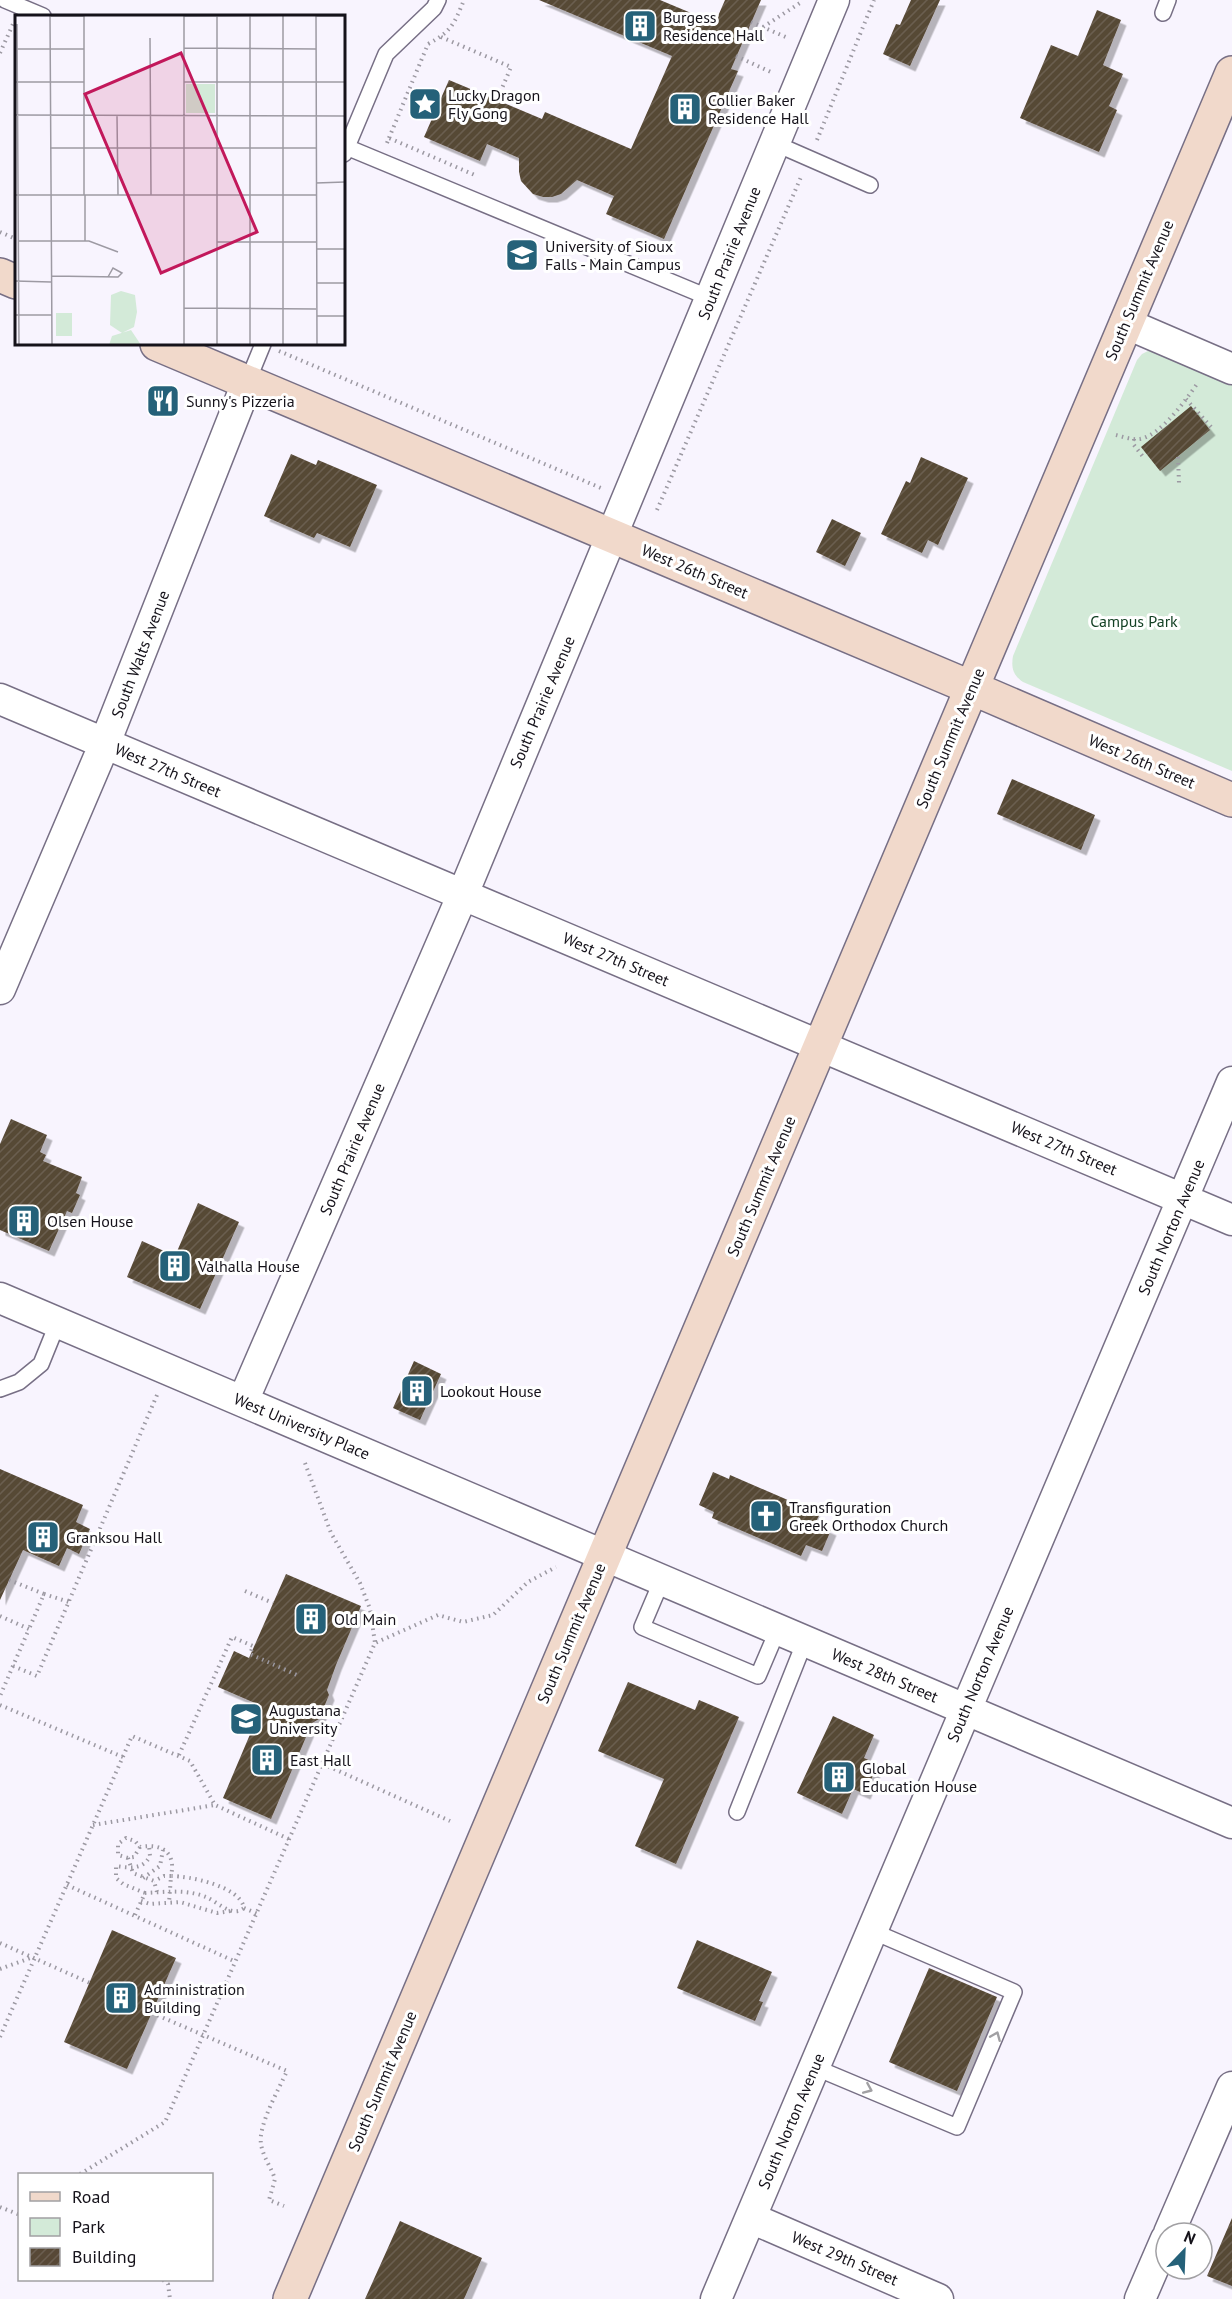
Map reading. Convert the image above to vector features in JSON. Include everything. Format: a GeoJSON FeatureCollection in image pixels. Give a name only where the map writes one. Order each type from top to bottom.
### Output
{"type":"FeatureCollection","features":[{"type":"Feature","properties":{"kind":"street","name":"South Prairie Avenue"},"geometry":{"type":"LineString","coordinates":[[243,1401],[463,894],[834,0]]}},
{"type":"Feature","properties":{"kind":"street","name":"South Summit Avenue"},"geometry":{"type":"LineString","coordinates":[[290,2299],[1232,73]]}},
{"type":"Feature","properties":{"kind":"street"},"geometry":{"type":"LineString","coordinates":[[0,275],[15,282]]}},
{"type":"Feature","properties":{"kind":"street"},"geometry":{"type":"LineString","coordinates":[[1125,324],[1232,369]]}},
{"type":"Feature","properties":{"kind":"street","name":"West 26th Street"},"geometry":{"type":"LineString","coordinates":[[159,345],[1232,800]]}},
{"type":"Feature","properties":{"kind":"street","name":"South Walts Avenue"},"geometry":{"type":"LineString","coordinates":[[0,989],[105,743],[247,383]]}},
{"type":"Feature","properties":{"kind":"street","name":"West 27th Street"},"geometry":{"type":"LineString","coordinates":[[0,699],[1232,1220]]}},
{"type":"Feature","properties":{"kind":"street","name":"South Norton Avenue"},"geometry":{"type":"LineString","coordinates":[[716,2299],[1232,1082]]}},
{"type":"Feature","properties":{"kind":"street","name":"West University Place"},"geometry":{"type":"LineString","coordinates":[[0,1298],[604,1555]]}},
{"type":"Feature","properties":{"kind":"street","name":"West 28th Street"},"geometry":{"type":"LineString","coordinates":[[604,1555],[1232,1823]]}},
{"type":"Feature","properties":{"kind":"street"},"geometry":{"type":"LineString","coordinates":[[1174,2221],[1232,2087]]}},
{"type":"Feature","properties":{"kind":"street","name":"West 29th Street"},"geometry":{"type":"LineString","coordinates":[[751,2218],[938,2299]]}},
{"type":"Feature","properties":{"kind":"street"},"geometry":{"type":"LineString","coordinates":[[1140,2299],[1154,2267]]}},
{"type":"Feature","properties":{"kind":"lane"},"geometry":{"type":"LineString","coordinates":[[5,0],[41,15]]}},
{"type":"Feature","properties":{"kind":"lane"},"geometry":{"type":"LineString","coordinates":[[345,147],[386,54],[434,8],[438,0]]}},
{"type":"Feature","properties":{"kind":"lane"},"geometry":{"type":"LineString","coordinates":[[774,143],[870,185]]}},
{"type":"Feature","properties":{"kind":"lane"},"geometry":{"type":"LineString","coordinates":[[345,149],[710,298]]}},
{"type":"Feature","properties":{"kind":"lane"},"geometry":{"type":"LineString","coordinates":[[247,383],[263,345]]}},
{"type":"Feature","properties":{"kind":"lane"},"geometry":{"type":"LineString","coordinates":[[0,1389],[19,1382],[41,1364],[58,1322]]}},
{"type":"Feature","properties":{"kind":"lane"},"geometry":{"type":"LineString","coordinates":[[662,1580],[642,1627],[758,1676],[791,1635]]}},
{"type":"Feature","properties":{"kind":"lane"},"geometry":{"type":"LineString","coordinates":[[737,1812],[791,1635]]}},
{"type":"Feature","properties":{"kind":"lane"},"geometry":{"type":"LineString","coordinates":[[814,2067],[957,2127],[1014,1992],[872,1931]]}},
{"type":"Feature","properties":{"kind":"path"},"geometry":{"type":"LineString","coordinates":[[389,138],[428,44],[441,37],[453,26],[464,0]]}},
{"type":"Feature","properties":{"kind":"path"},"geometry":{"type":"LineString","coordinates":[[763,27],[804,0]]}},
{"type":"Feature","properties":{"kind":"path"},"geometry":{"type":"LineString","coordinates":[[657,510],[809,159],[874,0]]}},
{"type":"Feature","properties":{"kind":"path"},"geometry":{"type":"LineString","coordinates":[[751,22],[788,38]]}},
{"type":"Feature","properties":{"kind":"path"},"geometry":{"type":"LineString","coordinates":[[441,37],[511,67],[497,100]]}},
{"type":"Feature","properties":{"kind":"path"},"geometry":{"type":"LineString","coordinates":[[736,56],[773,73]]}},
{"type":"Feature","properties":{"kind":"path"},"geometry":{"type":"LineString","coordinates":[[0,232],[15,239]]}},
{"type":"Feature","properties":{"kind":"path"},"geometry":{"type":"LineString","coordinates":[[265,345],[603,489]]}},
{"type":"Feature","properties":{"kind":"path"},"geometry":{"type":"LineString","coordinates":[[1116,435],[1134,439],[1148,436],[1170,418],[1197,384]]}},
{"type":"Feature","properties":{"kind":"path"},"geometry":{"type":"LineString","coordinates":[[1186,399],[1212,429]]}},
{"type":"Feature","properties":{"kind":"path"},"geometry":{"type":"LineString","coordinates":[[1134,439],[1134,445],[1144,458]]}},
{"type":"Feature","properties":{"kind":"path"},"geometry":{"type":"LineString","coordinates":[[1178,457],[1179,483]]}},
{"type":"Feature","properties":{"kind":"path"},"geometry":{"type":"LineString","coordinates":[[13,1666],[38,1676],[155,1400]]}},
{"type":"Feature","properties":{"kind":"path"},"geometry":{"type":"LineString","coordinates":[[83,2173],[165,2122],[291,1840],[375,1643],[370,1609],[360,1583],[331,1533],[305,1463]]}},
{"type":"Feature","properties":{"kind":"path"},"geometry":{"type":"LineString","coordinates":[[375,1643],[438,1615],[463,1622],[493,1615],[528,1582],[556,1567]]}},
{"type":"Feature","properties":{"kind":"path"},"geometry":{"type":"LineString","coordinates":[[9,1580],[69,1602]]}},
{"type":"Feature","properties":{"kind":"path"},"geometry":{"type":"LineString","coordinates":[[245,1591],[273,1603]]}},
{"type":"Feature","properties":{"kind":"path"},"geometry":{"type":"LineString","coordinates":[[0,1696],[44,1594]]}},
{"type":"Feature","properties":{"kind":"path"},"geometry":{"type":"LineString","coordinates":[[0,1616],[29,1629]]}},
{"type":"Feature","properties":{"kind":"path"},"geometry":{"type":"LineString","coordinates":[[179,1755],[232,1637],[253,1647],[250,1654],[297,1675],[296,1678]]}},
{"type":"Feature","properties":{"kind":"path"},"geometry":{"type":"LineString","coordinates":[[0,1705],[123,1757]]}},
{"type":"Feature","properties":{"kind":"path"},"geometry":{"type":"LineString","coordinates":[[0,2037],[132,1736],[190,1761],[215,1805]]}},
{"type":"Feature","properties":{"kind":"path"},"geometry":{"type":"LineString","coordinates":[[323,1764],[450,1821]]}},
{"type":"Feature","properties":{"kind":"path"},"geometry":{"type":"LineString","coordinates":[[93,1825],[215,1805],[291,1840]]}},
{"type":"Feature","properties":{"kind":"path"},"geometry":{"type":"LineString","coordinates":[[140,1847],[130,1838],[121,1840],[118,1844],[118,1855],[134,1857],[140,1847],[149,1845],[158,1846],[171,1856],[174,1863],[169,1903]]}},
{"type":"Feature","properties":{"kind":"path"},"geometry":{"type":"LineString","coordinates":[[149,1845],[148,1860],[130,1869],[116,1866],[116,1878],[123,1884],[145,1893],[187,1892],[206,1897],[232,1911]]}},
{"type":"Feature","properties":{"kind":"path"},"geometry":{"type":"LineString","coordinates":[[142,1878],[160,1866],[163,1850]]}},
{"type":"Feature","properties":{"kind":"path"},"geometry":{"type":"LineString","coordinates":[[128,1858],[133,1874],[142,1878],[154,1881],[164,1876],[185,1876],[210,1882],[240,1899],[244,1908],[258,1914]]}},
{"type":"Feature","properties":{"kind":"path"},"geometry":{"type":"LineString","coordinates":[[154,1881],[156,1892]]}},
{"type":"Feature","properties":{"kind":"path"},"geometry":{"type":"LineString","coordinates":[[67,1885],[237,1962]]}},
{"type":"Feature","properties":{"kind":"path"},"geometry":{"type":"LineString","coordinates":[[135,1915],[145,1893]]}},
{"type":"Feature","properties":{"kind":"path"},"geometry":{"type":"LineString","coordinates":[[141,1901],[150,1904],[188,1903],[217,1913],[239,1911],[244,1908]]}},
{"type":"Feature","properties":{"kind":"path"},"geometry":{"type":"LineString","coordinates":[[0,1943],[90,1983]]}},
{"type":"Feature","properties":{"kind":"path"},"geometry":{"type":"LineString","coordinates":[[0,1969],[34,1957]]}},
{"type":"Feature","properties":{"kind":"path"},"geometry":{"type":"LineString","coordinates":[[152,2013],[287,2071],[261,2131],[260,2142],[275,2180],[269,2200],[284,2206]]}},
{"type":"Feature","properties":{"kind":"path"},"geometry":{"type":"LineString","coordinates":[[0,2207],[18,2213]]}},
{"type":"Feature","properties":{"kind":"path"},"geometry":{"type":"LineString","coordinates":[[165,2281],[168,2284],[170,2299]]}},
{"type":"Feature","properties":{"kind":"green space","name":"Campus Park"},"geometry":{"type":"Polygon","coordinates":[[[1148,351],[1158,352],[1232,384],[1232,771],[1023,682],[1017,677],[1013,668],[1013,656],[1137,360],[1148,351]]]}},
{"type":"Feature","properties":{"kind":"building"},"geometry":{"type":"Polygon","coordinates":[[[539,0],[660,0],[715,23],[725,0],[761,0],[731,69],[738,71],[664,239],[606,214],[614,196],[577,180],[561,194],[543,197],[533,194],[521,181],[519,158],[487,144],[480,161],[424,137],[449,80],[542,119],[545,112],[631,149],[672,56],[539,0]]]}},
{"type":"Feature","properties":{"kind":"building"},"geometry":{"type":"Polygon","coordinates":[[[911,0],[940,0],[910,66],[883,54],[896,24],[900,25],[911,0]]]}},
{"type":"Feature","properties":{"kind":"building"},"geometry":{"type":"Polygon","coordinates":[[[1097,10],[1121,20],[1103,65],[1123,74],[1109,106],[1117,110],[1099,152],[1020,118],[1051,45],[1078,56],[1097,10]]]}},
{"type":"Feature","properties":{"kind":"building"},"geometry":{"type":"Polygon","coordinates":[[[1191,406],[1210,430],[1160,471],[1141,447],[1191,406]]]}},
{"type":"Feature","properties":{"kind":"building"},"geometry":{"type":"Polygon","coordinates":[[[291,454],[316,465],[318,460],[377,485],[350,547],[317,533],[314,538],[264,516],[291,454]]]}},
{"type":"Feature","properties":{"kind":"building"},"geometry":{"type":"Polygon","coordinates":[[[921,457],[968,478],[938,545],[928,540],[922,553],[881,534],[906,481],[910,483],[921,457]]]}},
{"type":"Feature","properties":{"kind":"building"},"geometry":{"type":"Polygon","coordinates":[[[832,519],[861,533],[845,566],[816,552],[832,519]]]}},
{"type":"Feature","properties":{"kind":"building"},"geometry":{"type":"Polygon","coordinates":[[[1012,779],[1095,815],[1081,850],[997,814],[1012,779]]]}},
{"type":"Feature","properties":{"kind":"building"},"geometry":{"type":"Polygon","coordinates":[[[11,1119],[47,1135],[40,1152],[46,1155],[43,1161],[82,1177],[76,1193],[80,1195],[72,1213],[67,1211],[49,1251],[0,1230],[0,1144],[11,1119]]]}},
{"type":"Feature","properties":{"kind":"building","name":"Valhalla House"},"geometry":{"type":"Polygon","coordinates":[[[198,1203],[239,1222],[200,1309],[127,1277],[142,1241],[175,1256],[198,1203]]]}},
{"type":"Feature","properties":{"kind":"building","name":"Lookout House"},"geometry":{"type":"Polygon","coordinates":[[[414,1361],[441,1374],[420,1420],[393,1408],[414,1361]]]}},
{"type":"Feature","properties":{"kind":"building","name":"Granksou Hall"},"geometry":{"type":"Polygon","coordinates":[[[0,1469],[83,1505],[76,1522],[90,1529],[79,1554],[67,1548],[59,1566],[23,1550],[0,1600],[0,1469]]]}},
{"type":"Feature","properties":{"kind":"building","name":"Transfiguration Greek Orthodox Church"},"geometry":{"type":"Polygon","coordinates":[[[713,1472],[729,1479],[730,1475],[820,1514],[815,1523],[831,1530],[822,1551],[806,1545],[801,1556],[712,1518],[714,1512],[699,1505],[713,1472]]]}},
{"type":"Feature","properties":{"kind":"building"},"geometry":{"type":"Polygon","coordinates":[[[286,1574],[361,1606],[336,1665],[327,1690],[329,1695],[319,1719],[312,1723],[271,1819],[223,1798],[262,1706],[218,1687],[234,1651],[249,1658],[286,1574]]]}},
{"type":"Feature","properties":{"kind":"building"},"geometry":{"type":"Polygon","coordinates":[[[628,1682],[695,1710],[699,1700],[739,1717],[676,1864],[635,1846],[664,1779],[598,1751],[628,1682]]]}},
{"type":"Feature","properties":{"kind":"building","name":"Global Education House"},"geometry":{"type":"Polygon","coordinates":[[[833,1716],[874,1735],[864,1758],[878,1764],[865,1794],[853,1789],[842,1814],[797,1793],[833,1716]]]}},
{"type":"Feature","properties":{"kind":"building","name":"Administration Building"},"geometry":{"type":"Polygon","coordinates":[[[112,1930],[176,1958],[127,2069],[64,2042],[112,1930]]]}},
{"type":"Feature","properties":{"kind":"building"},"geometry":{"type":"Polygon","coordinates":[[[697,1940],[772,1972],[759,2001],[763,2002],[755,2021],[677,1988],[697,1940]]]}},
{"type":"Feature","properties":{"kind":"building"},"geometry":{"type":"Polygon","coordinates":[[[929,1968],[997,1997],[957,2091],[889,2062],[929,1968]]]}},
{"type":"Feature","properties":{"kind":"building"},"geometry":{"type":"Polygon","coordinates":[[[1232,2218],[1232,2286],[1214,2279],[1214,2260],[1232,2218]]]}},
{"type":"Feature","properties":{"kind":"building"},"geometry":{"type":"Polygon","coordinates":[[[400,2221],[482,2258],[464,2299],[365,2299],[400,2221]]]}},
{"type":"Feature","properties":{"kind":"place","name":"Burgess Residence Hall"},"geometry":{"type":"Point","coordinates":[640,26]}},
{"type":"Feature","properties":{"kind":"place","name":"Lucky Dragon Fly Gong"},"geometry":{"type":"Point","coordinates":[425,104]}},
{"type":"Feature","properties":{"kind":"place","name":"Collier Baker Residence Hall"},"geometry":{"type":"Point","coordinates":[685,109]}},
{"type":"Feature","properties":{"kind":"place","name":"University of Sioux Falls - Main Campus"},"geometry":{"type":"Point","coordinates":[522,255]}},
{"type":"Feature","properties":{"kind":"place","name":"Sunny's Pizzeria"},"geometry":{"type":"Point","coordinates":[163,401]}},
{"type":"Feature","properties":{"kind":"place","name":"Olsen House"},"geometry":{"type":"Point","coordinates":[24,1221]}},
{"type":"Feature","properties":{"kind":"place","name":"Valhalla House"},"geometry":{"type":"Point","coordinates":[175,1266]}},
{"type":"Feature","properties":{"kind":"place","name":"Lookout House"},"geometry":{"type":"Point","coordinates":[417,1391]}},
{"type":"Feature","properties":{"kind":"place","name":"Transfiguration Greek Orthodox Church"},"geometry":{"type":"Point","coordinates":[766,1516]}},
{"type":"Feature","properties":{"kind":"place","name":"Granksou Hall"},"geometry":{"type":"Point","coordinates":[43,1537]}},
{"type":"Feature","properties":{"kind":"place","name":"Old Main"},"geometry":{"type":"Point","coordinates":[311,1619]}},
{"type":"Feature","properties":{"kind":"place","name":"Augustana University"},"geometry":{"type":"Point","coordinates":[246,1719]}},
{"type":"Feature","properties":{"kind":"place","name":"East Hall"},"geometry":{"type":"Point","coordinates":[267,1760]}},
{"type":"Feature","properties":{"kind":"place","name":"Global Education House"},"geometry":{"type":"Point","coordinates":[839,1777]}},
{"type":"Feature","properties":{"kind":"place","name":"Administration Building"},"geometry":{"type":"Point","coordinates":[121,1998]}}]}
